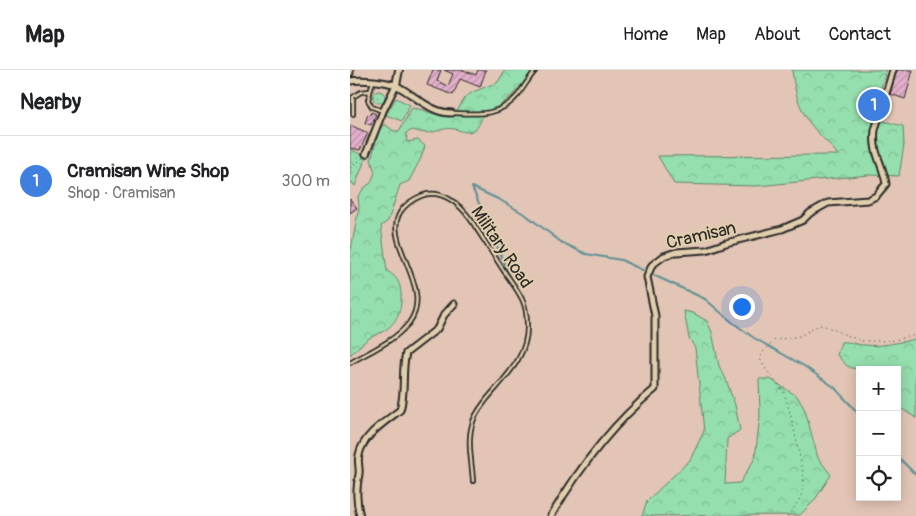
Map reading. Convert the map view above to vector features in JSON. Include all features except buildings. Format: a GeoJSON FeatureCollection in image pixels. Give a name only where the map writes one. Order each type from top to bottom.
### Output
{"type":"FeatureCollection","features":[{"type":"Feature","properties":{"kind":"street"},"geometry":{"type":"LineString","coordinates":[[366,154],[383,111],[396,85],[398,70]]}},
{"type":"Feature","properties":{"kind":"street","name":"Cramisan"},"geometry":{"type":"LineString","coordinates":[[551,516],[572,481],[629,411],[655,390],[655,316],[647,277],[652,266],[664,256],[676,252],[706,250],[782,229],[803,220],[810,213],[828,203],[868,200],[876,196],[886,184],[884,171],[877,159],[874,139],[875,130],[893,70]]}},
{"type":"Feature","properties":{"kind":"street"},"geometry":{"type":"LineString","coordinates":[[350,81],[372,81],[396,85],[431,108],[446,113],[452,112]]}},
{"type":"Feature","properties":{"kind":"street"},"geometry":{"type":"LineString","coordinates":[[360,516],[356,499],[360,449],[365,440],[400,410],[406,353],[437,329],[444,315],[454,304]]}},
{"type":"Feature","properties":{"kind":"lane"},"geometry":{"type":"LineString","coordinates":[[452,112],[488,114],[503,108],[517,96],[536,70]]}},
{"type":"Feature","properties":{"kind":"lane"},"geometry":{"type":"LineString","coordinates":[[372,81],[369,103],[383,111]]}},
{"type":"Feature","properties":{"kind":"lane"},"geometry":{"type":"LineString","coordinates":[[353,114],[353,96],[361,92],[370,91]]}},
{"type":"Feature","properties":{"kind":"lane","name":"Military Road"},"geometry":{"type":"LineString","coordinates":[[350,363],[398,334],[414,313],[415,289],[409,267],[398,243],[396,229],[399,212],[412,201],[427,194],[446,196],[463,209],[522,300],[527,322],[526,344],[522,353],[516,364],[477,412],[472,425],[470,439],[473,481]]}},
{"type":"Feature","properties":{"kind":"path"},"geometry":{"type":"LineString","coordinates":[[350,168],[366,154]]}},
{"type":"Feature","properties":{"kind":"path"},"geometry":{"type":"LineString","coordinates":[[788,516],[800,500],[805,484],[789,407],[784,394],[760,358],[762,352],[775,340],[800,336],[820,326],[825,326],[861,341],[891,341],[916,335]]}},
{"type":"Feature","properties":{"kind":"green space"},"geometry":{"type":"Polygon","coordinates":[[[505,70],[533,70],[511,96],[499,106],[483,114],[476,129],[467,132],[444,129],[426,133],[413,130],[406,133],[407,142],[418,140],[425,146],[409,181],[400,185],[388,221],[381,226],[387,271],[396,278],[400,286],[400,310],[392,325],[368,339],[350,355],[350,255],[359,207],[358,196],[371,183],[375,172],[371,160],[379,131],[384,124],[394,131],[399,131],[412,108],[450,117],[459,108],[464,98],[473,92],[498,82],[505,70]]]}},
{"type":"Feature","properties":{"kind":"green space"},"geometry":{"type":"Polygon","coordinates":[[[792,70],[886,70],[880,93],[867,89],[860,115],[903,126],[904,145],[899,176],[868,175],[757,186],[674,184],[658,156],[838,155],[805,116],[797,97],[792,70]]]}},
{"type":"Feature","properties":{"kind":"green space"},"geometry":{"type":"Polygon","coordinates":[[[377,91],[381,91],[385,97],[381,103],[377,103],[373,99],[373,95],[377,91]]]}},
{"type":"Feature","properties":{"kind":"green space"},"geometry":{"type":"Polygon","coordinates":[[[396,98],[410,105],[402,121],[386,115],[396,98]]]}},
{"type":"Feature","properties":{"kind":"green space"},"geometry":{"type":"Polygon","coordinates":[[[350,149],[366,157],[355,186],[350,181],[350,149]]]}},
{"type":"Feature","properties":{"kind":"green space"},"geometry":{"type":"Polygon","coordinates":[[[684,311],[693,313],[707,321],[712,332],[719,366],[735,405],[740,430],[727,439],[725,484],[740,483],[755,458],[760,416],[759,379],[770,379],[797,396],[805,410],[818,458],[831,475],[814,501],[800,515],[642,516],[647,501],[690,460],[704,431],[695,348],[689,338],[684,311]]]}},
{"type":"Feature","properties":{"kind":"green space"},"geometry":{"type":"Polygon","coordinates":[[[916,339],[916,418],[901,409],[901,366],[856,366],[856,369],[847,366],[837,355],[841,342],[862,345],[890,344],[916,339]]]}},
{"type":"Feature","properties":{"kind":"waterway"},"geometry":{"type":"LineString","coordinates":[[512,281],[472,187],[526,215],[561,242],[586,254],[621,260],[705,299],[754,338],[804,366],[834,387],[856,411]]}},
{"type":"Feature","properties":{"kind":"waterway"},"geometry":{"type":"LineString","coordinates":[[901,460],[916,475]]}},
{"type":"Feature","properties":{"kind":"place","name":"Cramisan Wine Shop"},"geometry":{"type":"Point","coordinates":[874,105]}}]}
